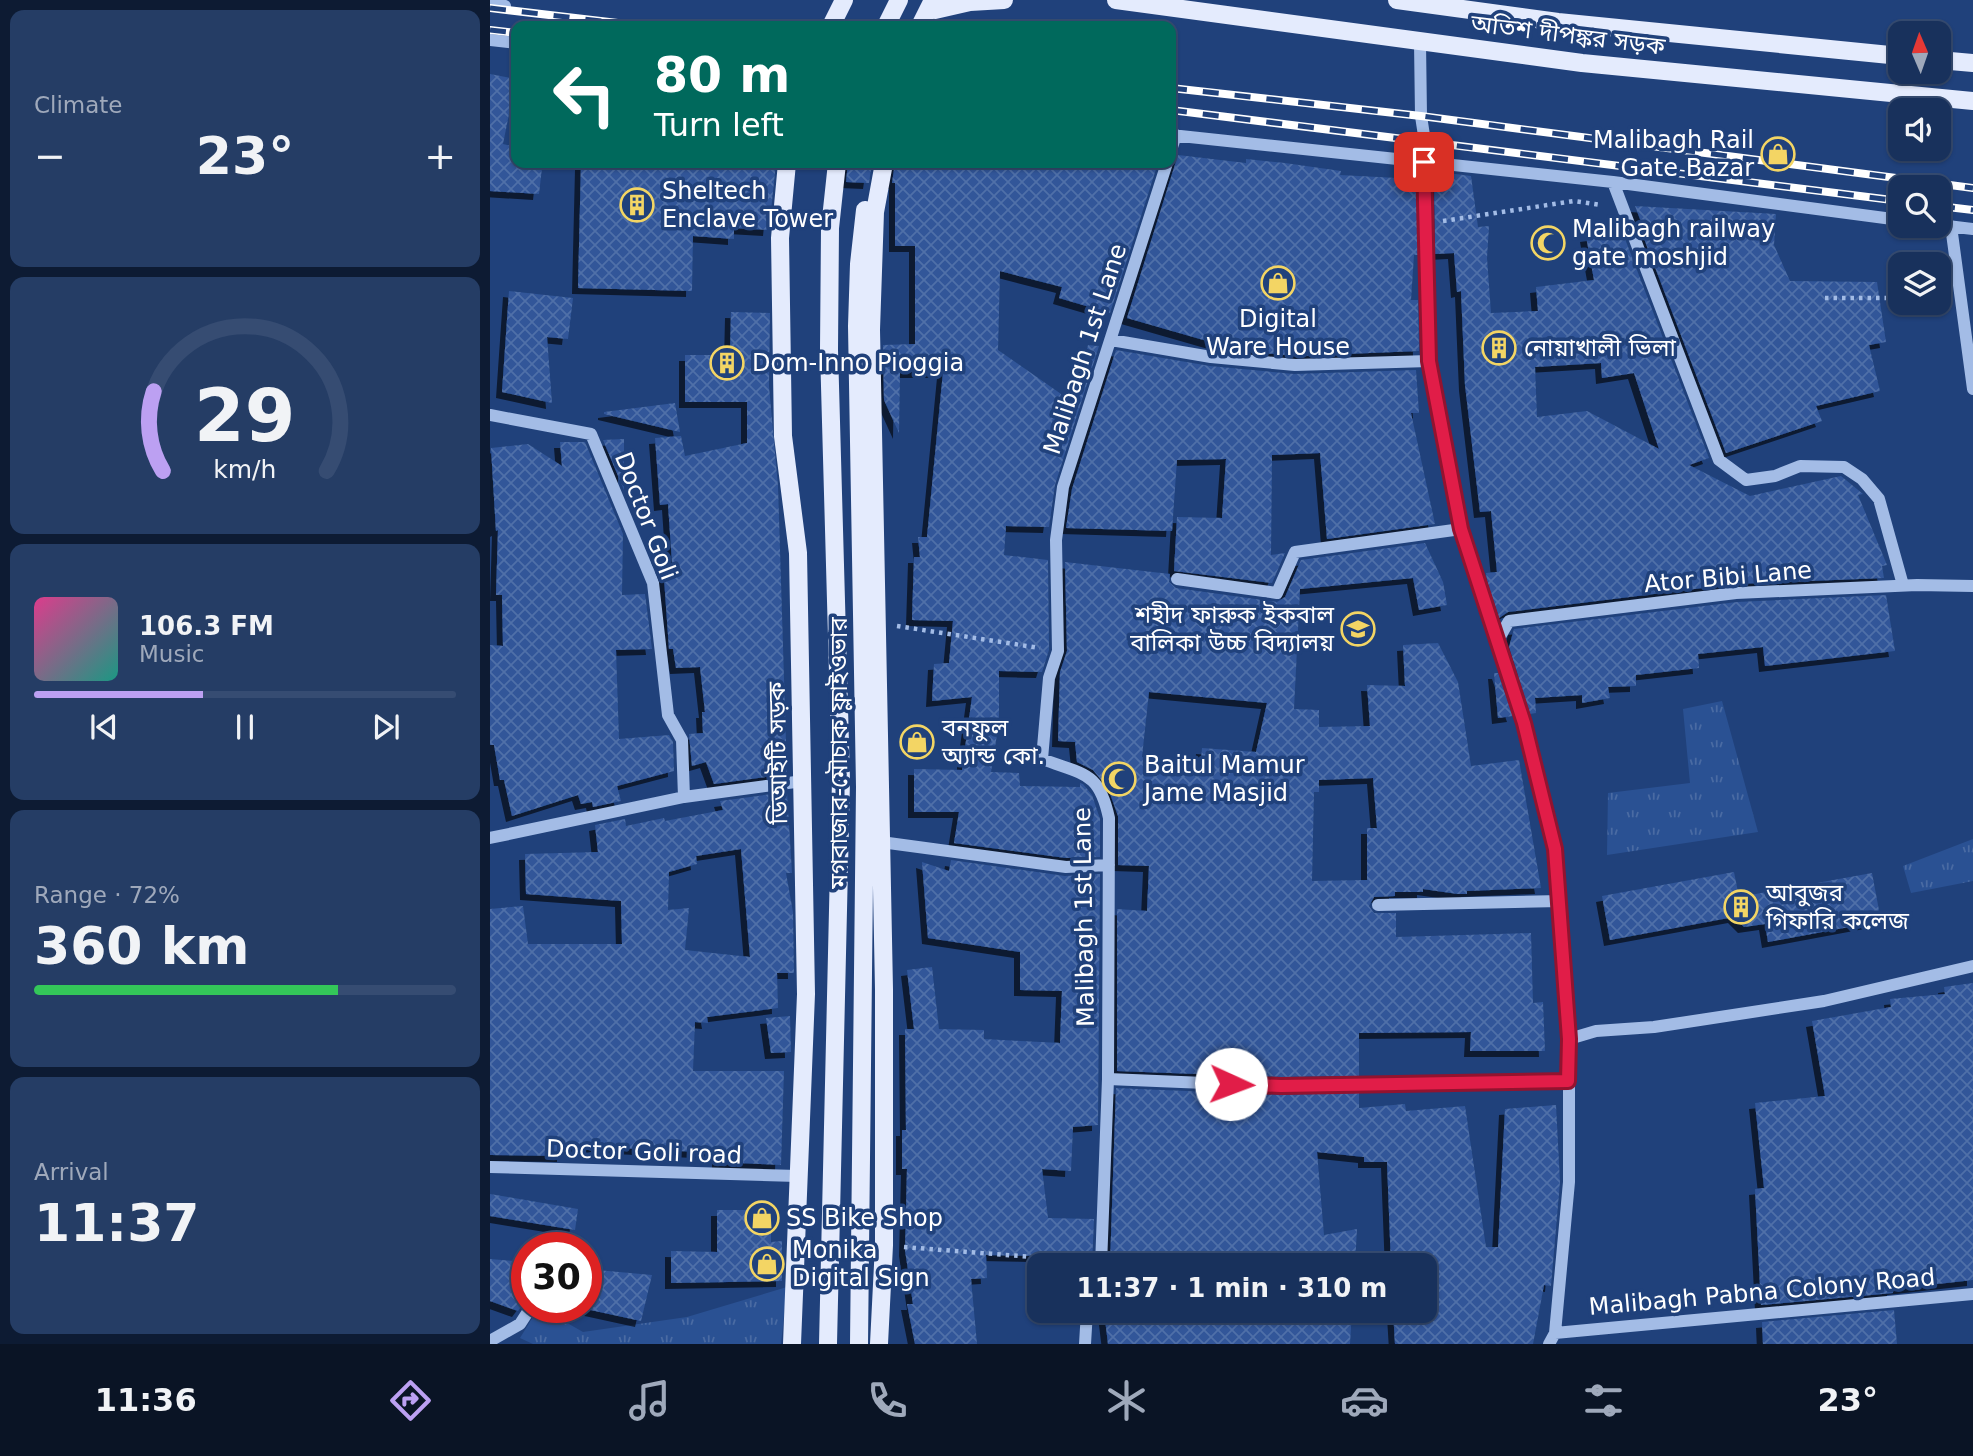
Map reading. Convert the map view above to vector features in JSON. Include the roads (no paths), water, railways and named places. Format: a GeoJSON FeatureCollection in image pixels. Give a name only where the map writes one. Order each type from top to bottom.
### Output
{"type":"FeatureCollection","features":[{"type":"Feature","properties":{"kind":"main road"},"geometry":{"type":"LineString","coordinates":[[834,21],[844,0]]}},
{"type":"Feature","properties":{"kind":"main road"},"geometry":{"type":"LineString","coordinates":[[888,21],[899,0]]}},
{"type":"Feature","properties":{"kind":"main road"},"geometry":{"type":"LineString","coordinates":[[934,9],[970,2],[1004,0]]}},
{"type":"Feature","properties":{"kind":"main road","name":"অতিশ দীপঙ্কর সড়ক"},"geometry":{"type":"LineString","coordinates":[[1116,0],[1582,63],[1973,101]]}},
{"type":"Feature","properties":{"kind":"main road","name":"অতিশ দীপঙ্কর সড়ক"},"geometry":{"type":"LineString","coordinates":[[1397,0],[1558,22],[1888,55]]}},
{"type":"Feature","properties":{"kind":"main road"},"geometry":{"type":"LineString","coordinates":[[1951,61],[1973,63]]}},
{"type":"Feature","properties":{"kind":"main road","name":"ডিআইটি সড়ক"},"geometry":{"type":"LineString","coordinates":[[787,168],[780,238],[783,436],[798,553],[806,994],[792,1344]]}},
{"type":"Feature","properties":{"kind":"main road","name":"মগবাজার-মৌচাক ফ্লাইওভার"},"geometry":{"type":"LineString","coordinates":[[828,1344],[841,780],[829,350],[830,228],[836,168]]}},
{"type":"Feature","properties":{"kind":"main road","name":"মগবাজার-মৌচাক ফ্লাইওভার"},"geometry":{"type":"LineString","coordinates":[[859,1344],[865,787],[857,326],[859,264],[871,168]]}},
{"type":"Feature","properties":{"kind":"main road"},"geometry":{"type":"LineString","coordinates":[[879,1344],[884,1245],[881,842],[871,294],[875,212],[883,168]]}},
{"type":"Feature","properties":{"kind":"street"},"geometry":{"type":"LineString","coordinates":[[490,3],[505,6]]}},
{"type":"Feature","properties":{"kind":"street"},"geometry":{"type":"LineString","coordinates":[[490,40],[511,42]]}},
{"type":"Feature","properties":{"kind":"street"},"geometry":{"type":"LineString","coordinates":[[1420,41],[1429,361],[1461,529],[1524,723],[1555,849],[1569,1039],[1569,1182],[1552,1338]]}},
{"type":"Feature","properties":{"kind":"street"},"geometry":{"type":"LineString","coordinates":[[1176,135],[1613,182],[1888,218]]}},
{"type":"Feature","properties":{"kind":"street","name":"Malibagh 1st Lane"},"geometry":{"type":"LineString","coordinates":[[1102,1253],[1108,1079],[1109,818],[1103,792],[1095,780],[1042,759],[1049,678],[1058,651],[1056,540],[1063,486],[1165,168]]}},
{"type":"Feature","properties":{"kind":"street"},"geometry":{"type":"LineString","coordinates":[[1613,182],[1719,460],[1746,480],[1775,476],[1800,466],[1844,467],[1862,480],[1879,499],[1903,585]]}},
{"type":"Feature","properties":{"kind":"street"},"geometry":{"type":"LineString","coordinates":[[1951,226],[1973,229]]}},
{"type":"Feature","properties":{"kind":"street"},"geometry":{"type":"LineString","coordinates":[[1947,238],[1973,389]]}},
{"type":"Feature","properties":{"kind":"street"},"geometry":{"type":"LineString","coordinates":[[1111,340],[1211,357],[1294,365],[1429,361]]}},
{"type":"Feature","properties":{"kind":"street","name":"Doctor Goli"},"geometry":{"type":"LineString","coordinates":[[490,415],[591,434],[653,583],[668,715],[682,740],[684,797]]}},
{"type":"Feature","properties":{"kind":"street"},"geometry":{"type":"LineString","coordinates":[[1177,579],[1277,593],[1295,552],[1461,529]]}},
{"type":"Feature","properties":{"kind":"street","name":"Ator Bibi Lane"},"geometry":{"type":"LineString","coordinates":[[1498,640],[1508,621],[1737,593],[1903,585],[1973,586]]}},
{"type":"Feature","properties":{"kind":"street"},"geometry":{"type":"LineString","coordinates":[[490,838],[684,797],[803,780]]}},
{"type":"Feature","properties":{"kind":"street"},"geometry":{"type":"LineString","coordinates":[[881,842],[1066,867],[1109,865]]}},
{"type":"Feature","properties":{"kind":"street"},"geometry":{"type":"LineString","coordinates":[[1378,905],[1560,901]]}},
{"type":"Feature","properties":{"kind":"street"},"geometry":{"type":"LineString","coordinates":[[1569,1039],[1596,1031],[1654,1027],[1824,1001],[1973,966]]}},
{"type":"Feature","properties":{"kind":"street"},"geometry":{"type":"LineString","coordinates":[[1108,1079],[1281,1086],[1568,1081]]}},
{"type":"Feature","properties":{"kind":"street","name":"Doctor Goli road"},"geometry":{"type":"LineString","coordinates":[[490,1167],[797,1176]]}},
{"type":"Feature","properties":{"kind":"street","name":"Malibagh Pabna Colony Road"},"geometry":{"type":"LineString","coordinates":[[1552,1338],[1973,1294]]}},
{"type":"Feature","properties":{"kind":"street"},"geometry":{"type":"LineString","coordinates":[[490,1341],[521,1323]]}},
{"type":"Feature","properties":{"kind":"street"},"geometry":{"type":"LineString","coordinates":[[1085,1344],[1086,1323]]}},
{"type":"Feature","properties":{"kind":"railway"},"geometry":{"type":"LineString","coordinates":[[490,8],[600,21]]}},
{"type":"Feature","properties":{"kind":"railway"},"geometry":{"type":"LineString","coordinates":[[490,30],[511,32]]}},
{"type":"Feature","properties":{"kind":"railway"},"geometry":{"type":"LineString","coordinates":[[1176,89],[1421,116],[1973,188]]}},
{"type":"Feature","properties":{"kind":"railway"},"geometry":{"type":"LineString","coordinates":[[1176,111],[1888,200]]}},
{"type":"Feature","properties":{"kind":"railway"},"geometry":{"type":"LineString","coordinates":[[1951,207],[1973,210]]}},
{"type":"Feature","properties":{"kind":"place","name":"Malibagh Rail Gate Bazar"},"geometry":{"type":"Point","coordinates":[1778,154]}},
{"type":"Feature","properties":{"kind":"place","name":"Sheltech Enclave Tower"},"geometry":{"type":"Point","coordinates":[637,205]}},
{"type":"Feature","properties":{"kind":"place","name":"Malibagh railway gate moshjid"},"geometry":{"type":"Point","coordinates":[1548,243]}},
{"type":"Feature","properties":{"kind":"place","name":"Digital Ware House"},"geometry":{"type":"Point","coordinates":[1278,283]}},
{"type":"Feature","properties":{"kind":"place","name":"নোয়াখালী ভিলা"},"geometry":{"type":"Point","coordinates":[1499,348]}},
{"type":"Feature","properties":{"kind":"place","name":"Dom-Inno Pioggia"},"geometry":{"type":"Point","coordinates":[727,363]}},
{"type":"Feature","properties":{"kind":"place","name":"শহীদ ফারুক ইকবাল বালিকা উচ্চ বিদ্যালয়"},"geometry":{"type":"Point","coordinates":[1358,629]}},
{"type":"Feature","properties":{"kind":"place","name":"বনফুল অ্যান্ড কো."},"geometry":{"type":"Point","coordinates":[917,742]}},
{"type":"Feature","properties":{"kind":"place","name":"Baitul Mamur Jame Masjid"},"geometry":{"type":"Point","coordinates":[1119,779]}},
{"type":"Feature","properties":{"kind":"place","name":"আবুজর গিফারি কলেজ"},"geometry":{"type":"Point","coordinates":[1741,907]}},
{"type":"Feature","properties":{"kind":"place","name":"SS Bike Shop"},"geometry":{"type":"Point","coordinates":[762,1218]}},
{"type":"Feature","properties":{"kind":"place","name":"Monika Digital Sign"},"geometry":{"type":"Point","coordinates":[767,1264]}}]}
